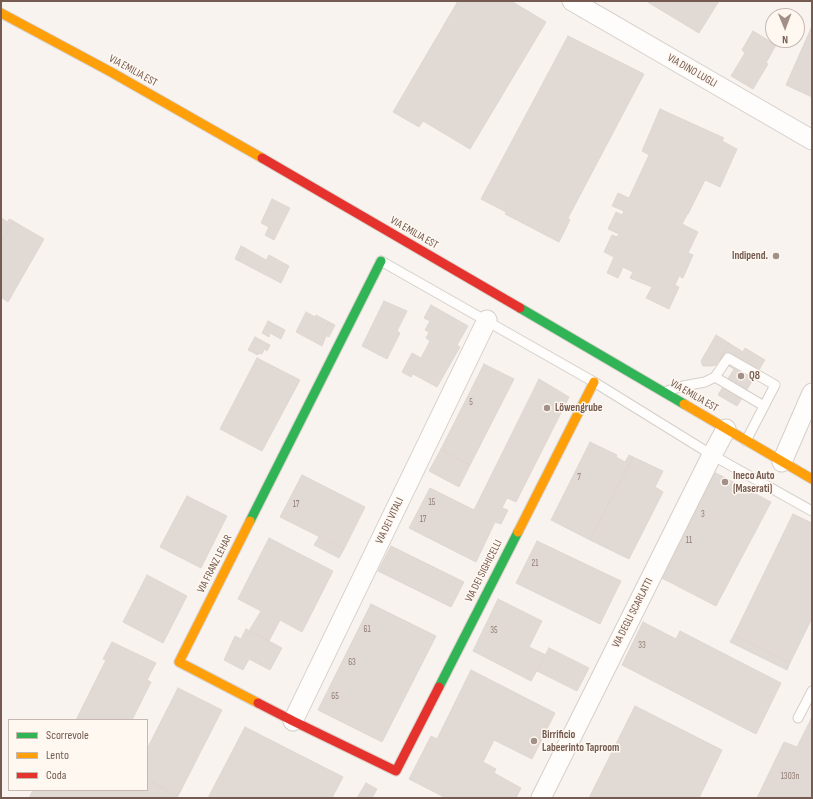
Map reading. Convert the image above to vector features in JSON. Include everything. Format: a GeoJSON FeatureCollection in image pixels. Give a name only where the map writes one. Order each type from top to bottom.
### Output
{"type":"FeatureCollection","features":[{"type":"Feature","properties":{"kind":"street","name":"VIA DINO LUGLI"},"geometry":{"type":"LineString","coordinates":[[572,1],[812,140]]}},
{"type":"Feature","properties":{"kind":"street","name":"VIA EMILIA EST"},"geometry":{"type":"LineString","coordinates":[[1,13],[112,72],[271,163],[812,479]]}},
{"type":"Feature","properties":{"kind":"street","name":"VIA FRANZ LEHAR"},"geometry":{"type":"LineString","coordinates":[[381,261],[179,662],[293,721],[396,771]]}},
{"type":"Feature","properties":{"kind":"street","name":"VIA DEI VITALI"},"geometry":{"type":"LineString","coordinates":[[293,721],[487,320]]}},
{"type":"Feature","properties":{"kind":"street","name":"VIA DEI SIGHICELLI"},"geometry":{"type":"LineString","coordinates":[[396,771],[594,382]]}},
{"type":"Feature","properties":{"kind":"street"},"geometry":{"type":"LineString","coordinates":[[782,462],[812,393]]}},
{"type":"Feature","properties":{"kind":"street","name":"VIA DEGLI SCARLATTI"},"geometry":{"type":"LineString","coordinates":[[541,798],[726,429]]}},
{"type":"Feature","properties":{"kind":"lane"},"geometry":{"type":"LineString","coordinates":[[381,261],[594,382],[712,456],[812,511]]}},
{"type":"Feature","properties":{"kind":"lane"},"geometry":{"type":"LineString","coordinates":[[664,393],[683,386],[705,382],[716,376],[728,358],[775,385],[746,441]]}},
{"type":"Feature","properties":{"kind":"lane"},"geometry":{"type":"LineString","coordinates":[[716,376],[764,406]]}},
{"type":"Feature","properties":{"kind":"lane"},"geometry":{"type":"LineString","coordinates":[[798,718],[812,690]]}},
{"type":"Feature","properties":{"kind":"building"},"geometry":{"type":"Polygon","coordinates":[[[458,1],[511,1],[546,22],[470,149],[423,121],[419,127],[393,112],[458,1]]]}},
{"type":"Feature","properties":{"kind":"building"},"geometry":{"type":"Polygon","coordinates":[[[646,1],[719,1],[699,33],[646,1]]]}},
{"type":"Feature","properties":{"kind":"building"},"geometry":{"type":"Polygon","coordinates":[[[812,26],[812,97],[786,85],[802,48],[805,48],[805,42],[812,26]]]}},
{"type":"Feature","properties":{"kind":"building"},"geometry":{"type":"Polygon","coordinates":[[[753,31],[765,38],[765,48],[774,48],[766,63],[768,64],[753,89],[731,76],[745,53],[742,50],[753,31]]]}},
{"type":"Feature","properties":{"kind":"building"},"geometry":{"type":"Polygon","coordinates":[[[568,36],[644,74],[568,218],[570,220],[559,242],[505,214],[506,212],[481,199],[568,36]]]}},
{"type":"Feature","properties":{"kind":"building"},"geometry":{"type":"Polygon","coordinates":[[[660,109],[724,138],[722,141],[737,149],[720,187],[705,180],[682,224],[698,232],[688,253],[693,255],[683,278],[679,276],[675,285],[679,287],[669,309],[646,298],[652,287],[630,278],[633,272],[623,267],[618,278],[607,273],[614,257],[604,252],[612,235],[617,237],[619,234],[608,229],[616,212],[622,215],[624,211],[612,206],[618,193],[629,198],[649,155],[642,151],[660,109]]]}},
{"type":"Feature","properties":{"kind":"building"},"geometry":{"type":"Polygon","coordinates":[[[272,199],[290,208],[274,240],[265,235],[269,227],[261,223],[272,199]]]}},
{"type":"Feature","properties":{"kind":"building"},"geometry":{"type":"Polygon","coordinates":[[[1,218],[8,222],[9,219],[13,221],[1,243],[1,218]]]}},
{"type":"Feature","properties":{"kind":"building"},"geometry":{"type":"Polygon","coordinates":[[[13,221],[44,239],[8,302],[1,297],[1,243],[13,221]]]}},
{"type":"Feature","properties":{"kind":"building"},"geometry":{"type":"Polygon","coordinates":[[[241,246],[245,248],[239,261],[235,259],[241,246]]]}},
{"type":"Feature","properties":{"kind":"building"},"geometry":{"type":"Polygon","coordinates":[[[245,248],[266,260],[269,255],[289,266],[281,283],[239,261],[245,248]]]}},
{"type":"Feature","properties":{"kind":"building"},"geometry":{"type":"Polygon","coordinates":[[[384,301],[407,311],[397,331],[400,333],[387,359],[362,346],[384,301]]]}},
{"type":"Feature","properties":{"kind":"building"},"geometry":{"type":"Polygon","coordinates":[[[431,305],[468,326],[457,345],[460,347],[437,387],[413,374],[411,377],[402,372],[412,353],[421,358],[430,341],[426,338],[429,332],[425,330],[430,321],[424,318],[431,305]]]}},
{"type":"Feature","properties":{"kind":"building"},"geometry":{"type":"Polygon","coordinates":[[[306,312],[315,317],[316,315],[329,322],[323,334],[326,336],[322,346],[296,332],[306,312]]]}},
{"type":"Feature","properties":{"kind":"building"},"geometry":{"type":"Polygon","coordinates":[[[268,321],[285,330],[281,339],[270,333],[269,337],[262,333],[268,321]]]}},
{"type":"Feature","properties":{"kind":"building"},"geometry":{"type":"Polygon","coordinates":[[[329,322],[335,325],[329,337],[323,334],[329,322]]]}},
{"type":"Feature","properties":{"kind":"building"},"geometry":{"type":"Polygon","coordinates":[[[716,335],[729,343],[716,365],[703,366],[701,361],[716,335]]]}},
{"type":"Feature","properties":{"kind":"building"},"geometry":{"type":"Polygon","coordinates":[[[255,337],[270,345],[267,351],[264,349],[262,354],[259,353],[258,355],[248,350],[255,337]]]}},
{"type":"Feature","properties":{"kind":"building"},"geometry":{"type":"Polygon","coordinates":[[[729,343],[743,352],[745,348],[765,360],[737,406],[718,395],[734,369],[719,360],[729,343]]]}},
{"type":"Feature","properties":{"kind":"building"},"geometry":{"type":"Polygon","coordinates":[[[257,358],[300,380],[262,451],[220,429],[257,358]]]}},
{"type":"Feature","properties":{"kind":"building"},"geometry":{"type":"Polygon","coordinates":[[[484,364],[514,379],[470,465],[441,449],[484,364]]]}},
{"type":"Feature","properties":{"kind":"building"},"geometry":{"type":"Polygon","coordinates":[[[539,379],[569,397],[516,502],[507,498],[502,508],[508,510],[501,524],[495,522],[476,562],[409,528],[430,488],[474,510],[539,379]]]}},
{"type":"Feature","properties":{"kind":"building"},"geometry":{"type":"Polygon","coordinates":[[[590,442],[617,455],[616,457],[625,462],[629,455],[633,457],[590,540],[551,520],[590,442]]]}},
{"type":"Feature","properties":{"kind":"building"},"geometry":{"type":"Polygon","coordinates":[[[441,449],[470,465],[459,487],[429,471],[441,449]]]}},
{"type":"Feature","properties":{"kind":"building"},"geometry":{"type":"Polygon","coordinates":[[[633,457],[663,471],[655,487],[663,492],[629,559],[590,540],[633,457]]]}},
{"type":"Feature","properties":{"kind":"building"},"geometry":{"type":"Polygon","coordinates":[[[712,471],[771,502],[716,606],[656,575],[712,471]]]}},
{"type":"Feature","properties":{"kind":"building"},"geometry":{"type":"Polygon","coordinates":[[[302,475],[365,507],[344,549],[280,517],[302,475]]]}},
{"type":"Feature","properties":{"kind":"building"},"geometry":{"type":"Polygon","coordinates":[[[187,496],[227,516],[201,568],[160,547],[187,496]]]}},
{"type":"Feature","properties":{"kind":"building"},"geometry":{"type":"Polygon","coordinates":[[[793,514],[812,523],[812,618],[790,663],[734,635],[793,514]]]}},
{"type":"Feature","properties":{"kind":"building"},"geometry":{"type":"Polygon","coordinates":[[[319,537],[344,549],[339,558],[314,545],[319,537]]]}},
{"type":"Feature","properties":{"kind":"building"},"geometry":{"type":"Polygon","coordinates":[[[269,538],[333,571],[302,632],[280,620],[269,641],[249,631],[261,611],[238,599],[269,538]]]}},
{"type":"Feature","properties":{"kind":"building"},"geometry":{"type":"Polygon","coordinates":[[[537,541],[621,581],[600,624],[516,583],[537,541]]]}},
{"type":"Feature","properties":{"kind":"building"},"geometry":{"type":"Polygon","coordinates":[[[391,546],[464,582],[451,607],[378,571],[391,546]]]}},
{"type":"Feature","properties":{"kind":"building"},"geometry":{"type":"Polygon","coordinates":[[[147,575],[187,596],[163,643],[123,622],[147,575]]]}},
{"type":"Feature","properties":{"kind":"building"},"geometry":{"type":"Polygon","coordinates":[[[498,599],[542,621],[529,647],[546,655],[531,681],[473,651],[498,599]]]}},
{"type":"Feature","properties":{"kind":"building"},"geometry":{"type":"Polygon","coordinates":[[[371,604],[436,636],[382,742],[318,710],[371,604]]]}},
{"type":"Feature","properties":{"kind":"building"},"geometry":{"type":"Polygon","coordinates":[[[643,622],[676,639],[680,631],[781,683],[756,734],[622,665],[643,622]]]}},
{"type":"Feature","properties":{"kind":"building"},"geometry":{"type":"Polygon","coordinates":[[[246,629],[282,648],[270,670],[249,659],[243,670],[224,660],[235,636],[241,639],[246,629]]]}},
{"type":"Feature","properties":{"kind":"building"},"geometry":{"type":"Polygon","coordinates":[[[734,635],[790,663],[787,670],[730,642],[734,635]]]}},
{"type":"Feature","properties":{"kind":"building"},"geometry":{"type":"Polygon","coordinates":[[[112,642],[156,663],[147,680],[151,682],[132,719],[76,719],[106,660],[103,659],[112,642]]]}},
{"type":"Feature","properties":{"kind":"building"},"geometry":{"type":"Polygon","coordinates":[[[549,648],[589,668],[577,691],[537,671],[549,648]]]}},
{"type":"Feature","properties":{"kind":"building"},"geometry":{"type":"Polygon","coordinates":[[[471,670],[555,713],[532,759],[494,740],[483,762],[496,769],[494,773],[521,788],[516,798],[446,798],[409,779],[431,736],[437,739],[471,670]]]}},
{"type":"Feature","properties":{"kind":"building"},"geometry":{"type":"Polygon","coordinates":[[[178,688],[222,710],[178,796],[148,781],[148,747],[178,688]]]}},
{"type":"Feature","properties":{"kind":"building"},"geometry":{"type":"Polygon","coordinates":[[[635,706],[722,750],[699,798],[589,798],[635,706]]]}},
{"type":"Feature","properties":{"kind":"building"},"geometry":{"type":"Polygon","coordinates":[[[812,717],[812,798],[757,798],[784,742],[797,747],[812,717]]]}},
{"type":"Feature","properties":{"kind":"building"},"geometry":{"type":"Polygon","coordinates":[[[245,727],[343,777],[332,798],[208,798],[245,727]]]}},
{"type":"Feature","properties":{"kind":"building"},"geometry":{"type":"Polygon","coordinates":[[[148,781],[178,796],[176,798],[29,798],[32,791],[148,791],[148,781]]]}},
{"type":"Feature","properties":{"kind":"building"},"geometry":{"type":"Polygon","coordinates":[[[366,783],[377,789],[372,798],[357,798],[366,783]]]}},
{"type":"Feature","properties":{"kind":"traffic: fast"},"geometry":{"type":"LineString","coordinates":[[250,521],[381,261]]}},
{"type":"Feature","properties":{"kind":"traffic: fast"},"geometry":{"type":"LineString","coordinates":[[520,308],[684,404]]}},
{"type":"Feature","properties":{"kind":"traffic: fast"},"geometry":{"type":"LineString","coordinates":[[439,687],[518,532]]}},
{"type":"Feature","properties":{"kind":"traffic: slow"},"geometry":{"type":"LineString","coordinates":[[1,13],[111,72],[262,158]]}},
{"type":"Feature","properties":{"kind":"traffic: slow"},"geometry":{"type":"LineString","coordinates":[[518,532],[594,382]]}},
{"type":"Feature","properties":{"kind":"traffic: slow"},"geometry":{"type":"LineString","coordinates":[[684,404],[812,479]]}},
{"type":"Feature","properties":{"kind":"traffic: slow"},"geometry":{"type":"LineString","coordinates":[[250,521],[179,662],[258,703]]}},
{"type":"Feature","properties":{"kind":"traffic: jam"},"geometry":{"type":"LineString","coordinates":[[262,158],[520,308]]}},
{"type":"Feature","properties":{"kind":"traffic: jam"},"geometry":{"type":"LineString","coordinates":[[258,703],[396,771],[439,687]]}},
{"type":"Feature","properties":{"kind":"place","name":"Indipend."},"geometry":{"type":"Point","coordinates":[776,256]}},
{"type":"Feature","properties":{"kind":"place","name":"Q8"},"geometry":{"type":"Point","coordinates":[741,376]}},
{"type":"Feature","properties":{"kind":"place","name":"Löwengrube"},"geometry":{"type":"Point","coordinates":[547,408]}},
{"type":"Feature","properties":{"kind":"place","name":"Ineco Auto (Maserati)"},"geometry":{"type":"Point","coordinates":[725,482]}},
{"type":"Feature","properties":{"kind":"place","name":"Birrificio Labeerinto Taproom"},"geometry":{"type":"Point","coordinates":[534,741]}}]}
